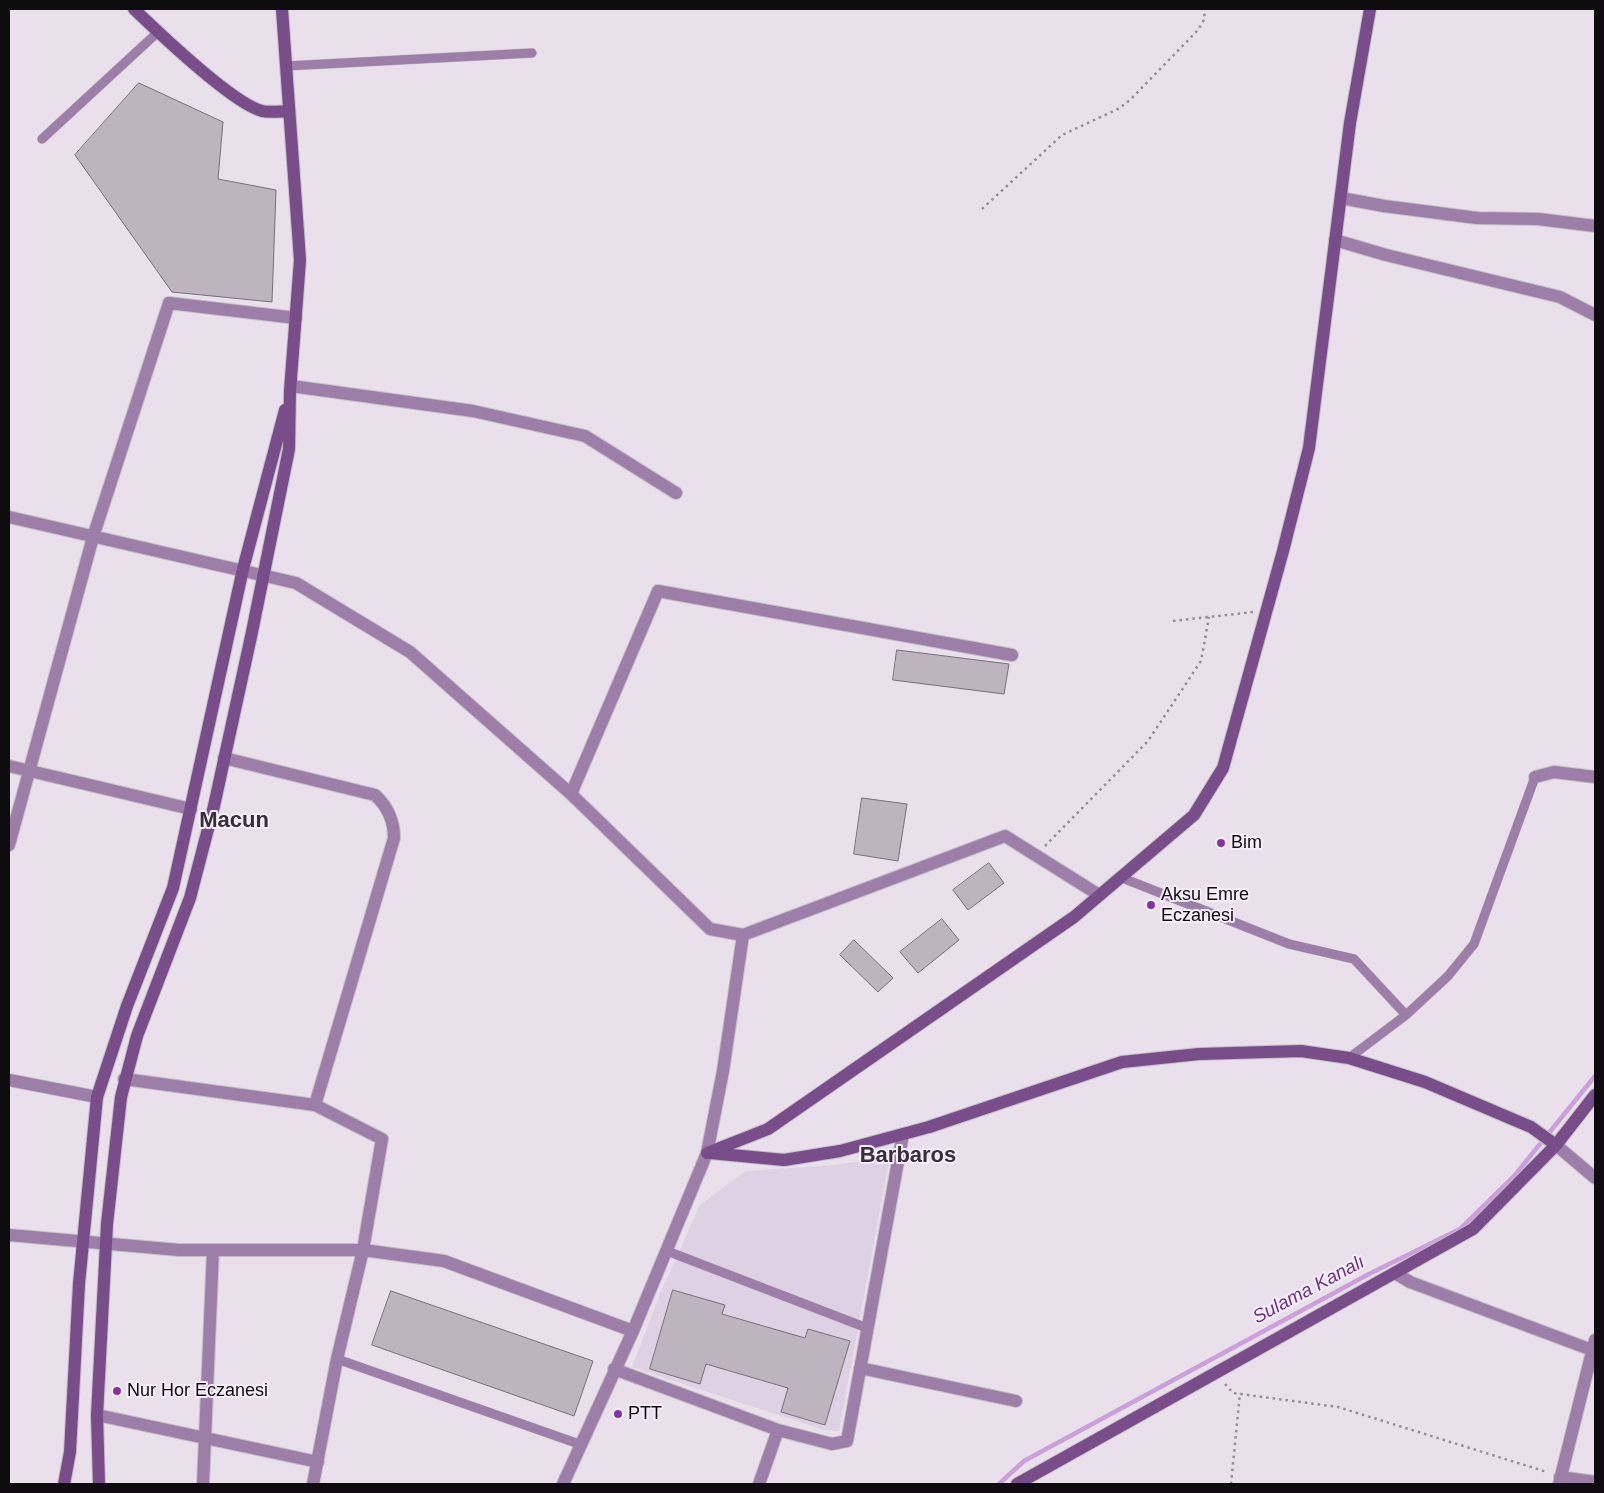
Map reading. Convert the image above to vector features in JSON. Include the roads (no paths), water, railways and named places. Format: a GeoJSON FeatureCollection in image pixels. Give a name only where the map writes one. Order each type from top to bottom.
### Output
{"type":"FeatureCollection","features":[{"type":"Feature","properties":{"kind":"street"},"geometry":{"type":"LineString","coordinates":[[134,9],[158,32],[245,104],[263,111],[289,111]]}},
{"type":"Feature","properties":{"kind":"street"},"geometry":{"type":"LineString","coordinates":[[99,1484],[97,1415],[107,1243],[118,1114],[124,1079],[137,1036],[190,898],[224,758],[289,449],[290,388],[300,260],[282,9]]}},
{"type":"Feature","properties":{"kind":"street"},"geometry":{"type":"LineString","coordinates":[[708,1153],[768,1129],[1074,916],[1194,814],[1223,768],[1309,448],[1350,123],[1370,9]]}},
{"type":"Feature","properties":{"kind":"street"},"geometry":{"type":"LineString","coordinates":[[1341,198],[1384,206],[1477,218],[1538,219],[1595,226]]}},
{"type":"Feature","properties":{"kind":"street"},"geometry":{"type":"LineString","coordinates":[[1335,240],[1386,255],[1560,297],[1595,315]]}},
{"type":"Feature","properties":{"kind":"street"},"geometry":{"type":"LineString","coordinates":[[9,845],[93,537],[169,303],[296,318]]}},
{"type":"Feature","properties":{"kind":"street"},"geometry":{"type":"LineString","coordinates":[[290,388],[473,411],[585,436],[676,493]]}},
{"type":"Feature","properties":{"kind":"street"},"geometry":{"type":"LineString","coordinates":[[64,1484],[70,1452],[83,1241],[97,1097],[127,1006],[174,888],[243,569],[290,388]]}},
{"type":"Feature","properties":{"kind":"street"},"geometry":{"type":"LineString","coordinates":[[9,516],[93,537],[243,569],[296,583],[410,652],[572,794],[710,930],[742,935],[1005,836],[1100,895]]}},
{"type":"Feature","properties":{"kind":"street"},"geometry":{"type":"LineString","coordinates":[[572,794],[658,591],[1012,655]]}},
{"type":"Feature","properties":{"kind":"street"},"geometry":{"type":"LineString","coordinates":[[224,758],[375,795],[382,802],[392,820],[394,838],[315,1105]]}},
{"type":"Feature","properties":{"kind":"street"},"geometry":{"type":"LineString","coordinates":[[9,766],[30,773],[191,809]]}},
{"type":"Feature","properties":{"kind":"street"},"geometry":{"type":"LineString","coordinates":[[1535,777],[1554,772],[1595,777]]}},
{"type":"Feature","properties":{"kind":"street"},"geometry":{"type":"LineString","coordinates":[[563,1484],[633,1331],[708,1153],[723,1071],[742,935]]}},
{"type":"Feature","properties":{"kind":"street"},"geometry":{"type":"LineString","coordinates":[[708,1153],[784,1160],[840,1151],[903,1134],[1122,1062],[1199,1054],[1301,1051],[1350,1058],[1425,1082],[1532,1127],[1553,1142],[1595,1178]]}},
{"type":"Feature","properties":{"kind":"street"},"geometry":{"type":"LineString","coordinates":[[124,1079],[315,1105],[382,1139],[364,1250],[337,1359],[313,1484]]}},
{"type":"Feature","properties":{"kind":"street"},"geometry":{"type":"LineString","coordinates":[[9,1080],[97,1097]]}},
{"type":"Feature","properties":{"kind":"street"},"geometry":{"type":"LineString","coordinates":[[1017,1484],[1472,1229],[1595,1095]]}},
{"type":"Feature","properties":{"kind":"street"},"geometry":{"type":"LineString","coordinates":[[614,1369],[778,1430],[832,1444],[847,1441],[903,1134]]}},
{"type":"Feature","properties":{"kind":"street"},"geometry":{"type":"LineString","coordinates":[[9,1235],[179,1250],[364,1250],[444,1261],[633,1331]]}},
{"type":"Feature","properties":{"kind":"street"},"geometry":{"type":"LineString","coordinates":[[202,1484],[213,1250]]}},
{"type":"Feature","properties":{"kind":"street"},"geometry":{"type":"LineString","coordinates":[[1395,1273],[1410,1282],[1594,1345],[1559,1480],[1595,1482]]}},
{"type":"Feature","properties":{"kind":"street"},"geometry":{"type":"LineString","coordinates":[[860,1368],[1016,1401]]}},
{"type":"Feature","properties":{"kind":"street"},"geometry":{"type":"LineString","coordinates":[[97,1415],[318,1462]]}},
{"type":"Feature","properties":{"kind":"street"},"geometry":{"type":"LineString","coordinates":[[759,1484],[778,1430]]}},
{"type":"Feature","properties":{"kind":"lane"},"geometry":{"type":"LineString","coordinates":[[42,139],[158,32]]}},
{"type":"Feature","properties":{"kind":"lane"},"geometry":{"type":"LineString","coordinates":[[286,66],[532,54]]}},
{"type":"Feature","properties":{"kind":"lane"},"geometry":{"type":"LineString","coordinates":[[1350,1058],[1406,1015],[1448,976],[1474,944],[1535,777]]}},
{"type":"Feature","properties":{"kind":"lane"},"geometry":{"type":"LineString","coordinates":[[1120,877],[1288,944],[1354,959],[1406,1015]]}},
{"type":"Feature","properties":{"kind":"lane"},"geometry":{"type":"LineString","coordinates":[[667,1251],[867,1328]]}},
{"type":"Feature","properties":{"kind":"lane"},"geometry":{"type":"LineString","coordinates":[[337,1359],[580,1444]]}},
{"type":"Feature","properties":{"kind":"waterway","name":"Sulama Kanalı"},"geometry":{"type":"LineString","coordinates":[[999,1484],[1024,1461],[1369,1274],[1460,1229],[1515,1175],[1595,1076]]}},
{"type":"Feature","properties":{"kind":"place","name":"Bim"},"geometry":{"type":"Point","coordinates":[1221,843]}},
{"type":"Feature","properties":{"kind":"place","name":"Aksu Emre Eczanesi"},"geometry":{"type":"Point","coordinates":[1151,905]}},
{"type":"Feature","properties":{"kind":"place","name":"Nur Hor Eczanesi"},"geometry":{"type":"Point","coordinates":[117,1391]}},
{"type":"Feature","properties":{"kind":"place","name":"PTT"},"geometry":{"type":"Point","coordinates":[618,1414]}},
{"type":"Feature","properties":{"kind":"district","name":"Macun"},"geometry":{"type":"Point","coordinates":[234,821]}},
{"type":"Feature","properties":{"kind":"district","name":"Barbaros"},"geometry":{"type":"Point","coordinates":[908,1156]}}]}
